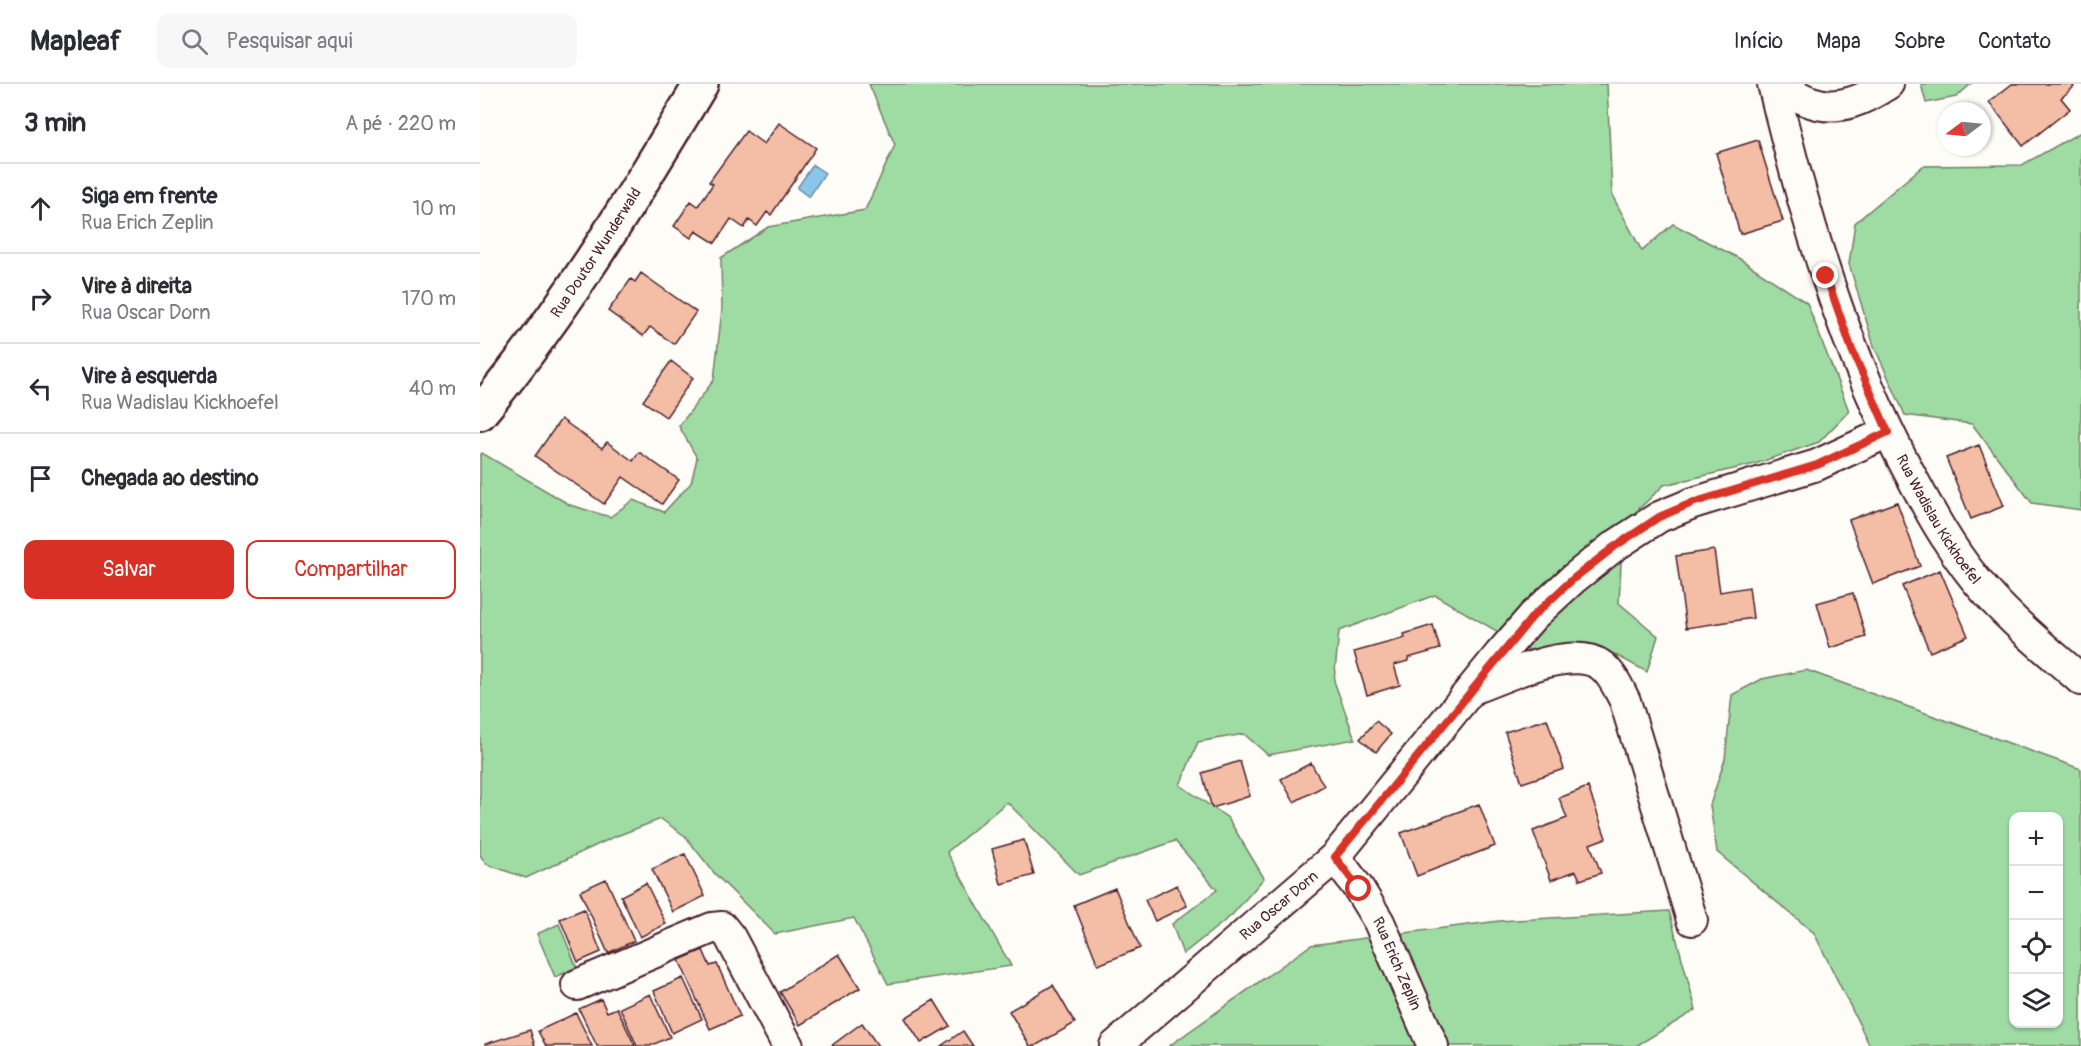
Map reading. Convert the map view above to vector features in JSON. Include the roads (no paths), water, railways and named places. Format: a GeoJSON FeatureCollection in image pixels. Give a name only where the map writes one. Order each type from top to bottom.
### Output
{"type":"FeatureCollection","features":[{"type":"Feature","properties":{"kind":"street","name":"Rua Doutor Wunderwald"},"geometry":{"type":"LineString","coordinates":[[480,413],[560,310],[622,215],[701,84]]}},
{"type":"Feature","properties":{"kind":"street"},"geometry":{"type":"LineString","coordinates":[[1775,84],[1812,103],[1839,106],[1865,99],[1888,84]]}},
{"type":"Feature","properties":{"kind":"street","name":"Rua Wadislau Kickhoefel"},"geometry":{"type":"LineString","coordinates":[[1775,84],[1795,177],[1826,276],[1852,350],[1888,432],[1937,527],[1976,580],[2017,624],[2081,680]]}},
{"type":"Feature","properties":{"kind":"street","name":"Rua Oscar Dorn"},"geometry":{"type":"LineString","coordinates":[[1115,1046],[1335,857],[1533,616],[1573,579],[1614,547],[1659,517],[1692,503],[1817,465],[1888,432]]}},
{"type":"Feature","properties":{"kind":"street"},"geometry":{"type":"LineString","coordinates":[[1472,689],[1560,658],[1580,658],[1601,664],[1614,680],[1625,701],[1692,920]]}},
{"type":"Feature","properties":{"kind":"street","name":"Rua Erich Zeplin"},"geometry":{"type":"LineString","coordinates":[[1335,857],[1359,889],[1379,922],[1433,1046]]}},
{"type":"Feature","properties":{"kind":"street"},"geometry":{"type":"LineString","coordinates":[[577,985],[712,928],[722,927],[730,937],[788,1046]]}},
{"type":"Feature","properties":{"kind":"water"},"geometry":{"type":"Polygon","coordinates":[[[813,165],[825,173],[809,197],[797,188],[813,165]]]}}]}
